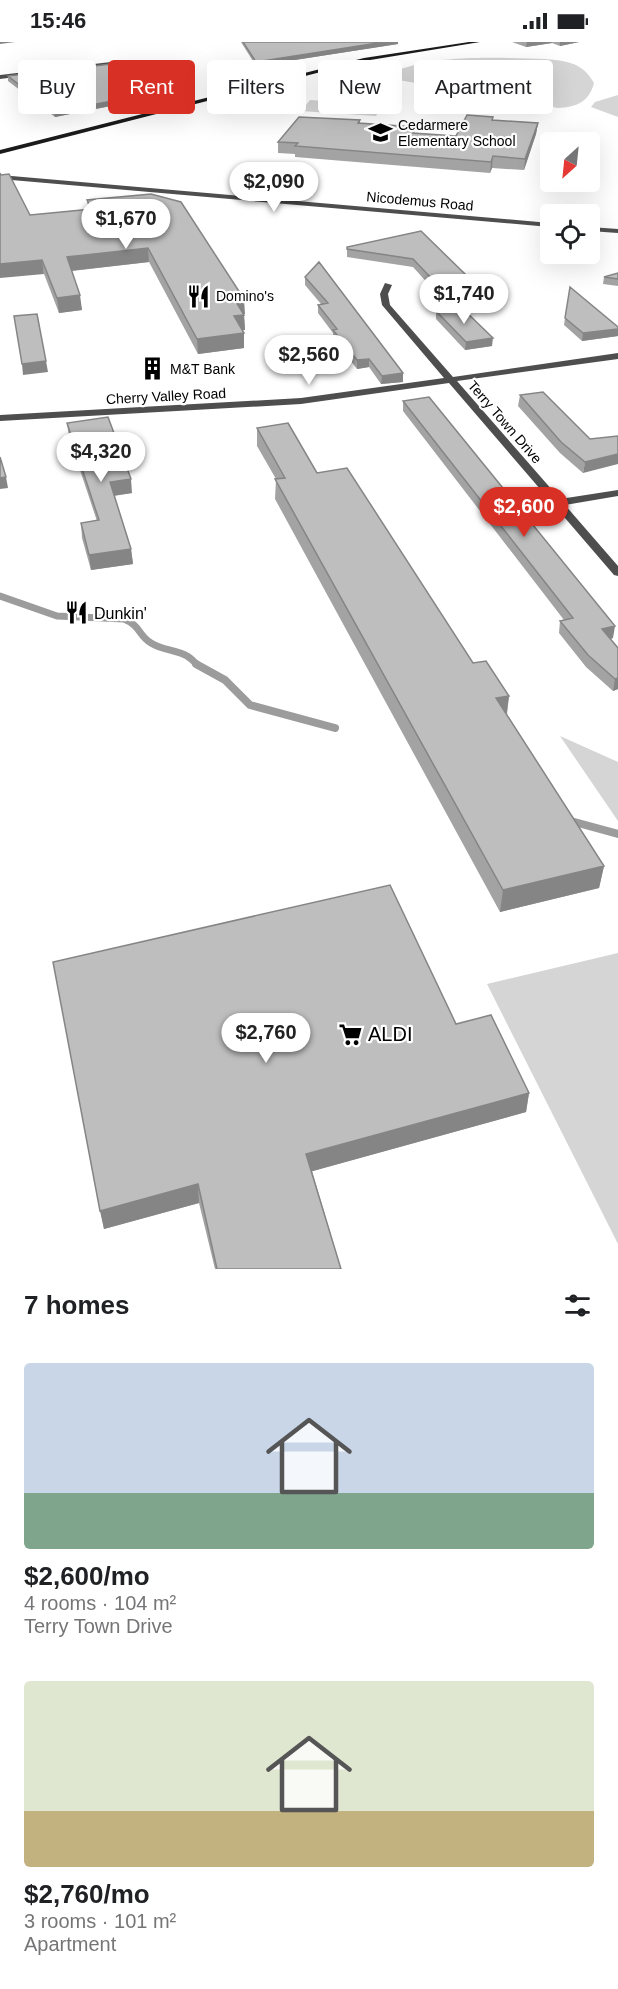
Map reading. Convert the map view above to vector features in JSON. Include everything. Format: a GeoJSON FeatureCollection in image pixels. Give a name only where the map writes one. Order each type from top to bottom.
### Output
{"type":"FeatureCollection","features":[{"type":"Feature","properties":{"kind":"street"},"geometry":{"type":"LineString","coordinates":[[0,152],[364,60],[478,42]]}},
{"type":"Feature","properties":{"kind":"street"},"geometry":{"type":"LineString","coordinates":[[0,76],[108,63]]}},
{"type":"Feature","properties":{"kind":"street","name":"Nicodemus Road"},"geometry":{"type":"LineString","coordinates":[[0,177],[540,224]]}},
{"type":"Feature","properties":{"kind":"street"},"geometry":{"type":"LineString","coordinates":[[600,230],[618,231]]}},
{"type":"Feature","properties":{"kind":"street","name":"Terry Town Drive"},"geometry":{"type":"LineString","coordinates":[[388,285],[384,294],[386,305],[618,573]]}},
{"type":"Feature","properties":{"kind":"street","name":"Cherry Valley Road"},"geometry":{"type":"LineString","coordinates":[[0,418],[301,401],[618,356]]}},
{"type":"Feature","properties":{"kind":"street"},"geometry":{"type":"LineString","coordinates":[[557,503],[618,493]]}},
{"type":"Feature","properties":{"kind":"shaded area"},"geometry":{"type":"Polygon","coordinates":[[[546,59],[568,62],[585,71],[594,83],[589,95],[581,102],[558,108],[553,107],[553,60],[444,60],[546,59]]]}},
{"type":"Feature","properties":{"kind":"shaded area"},"geometry":{"type":"Polygon","coordinates":[[[414,66],[414,83],[402,81],[402,69],[414,66]]]}},
{"type":"Feature","properties":{"kind":"shaded area"},"geometry":{"type":"Polygon","coordinates":[[[618,95],[618,117],[591,107],[595,102],[618,95]]]}},
{"type":"Feature","properties":{"kind":"shaded area"},"geometry":{"type":"Polygon","coordinates":[[[310,100],[318,101],[318,112],[306,111],[306,105],[310,100]]]}},
{"type":"Feature","properties":{"kind":"shaded area"},"geometry":{"type":"Polygon","coordinates":[[[346,114],[377,114],[376,116],[346,114]]]}},
{"type":"Feature","properties":{"kind":"shaded area"},"geometry":{"type":"Polygon","coordinates":[[[560,736],[618,762],[618,821],[560,736]]]}},
{"type":"Feature","properties":{"kind":"shaded area"},"geometry":{"type":"Polygon","coordinates":[[[618,953],[618,1244],[487,984],[618,953]]]}},
{"type":"Feature","properties":{"kind":"building"},"geometry":{"type":"Polygon","coordinates":[[[243,42],[384,42],[269,60],[255,60],[243,42]]]}},
{"type":"Feature","properties":{"kind":"building"},"geometry":{"type":"Polygon","coordinates":[[[108,64],[108,102],[96,104],[96,66],[108,64]]]}},
{"type":"Feature","properties":{"kind":"building"},"geometry":{"type":"Polygon","coordinates":[[[18,75],[18,84],[8,76],[18,75]]]}},
{"type":"Feature","properties":{"kind":"building"},"geometry":{"type":"Polygon","coordinates":[[[467,115],[493,117],[492,120],[538,123],[525,159],[493,156],[491,162],[295,146],[298,143],[278,142],[299,117],[360,120],[358,123],[416,127],[413,133],[456,136],[467,115]]]}},
{"type":"Feature","properties":{"kind":"building"},"geometry":{"type":"Polygon","coordinates":[[[0,173],[1,175],[9,174],[30,215],[92,209],[87,200],[151,194],[181,202],[244,299],[235,300],[244,315],[234,316],[244,333],[197,339],[148,248],[67,257],[80,295],[57,298],[42,260],[0,264],[0,173]]]}},
{"type":"Feature","properties":{"kind":"building"},"geometry":{"type":"Polygon","coordinates":[[[421,231],[466,275],[458,276],[478,296],[451,299],[413,259],[347,249],[347,247],[421,231]]]}},
{"type":"Feature","properties":{"kind":"building"},"geometry":{"type":"Polygon","coordinates":[[[319,262],[403,373],[382,376],[369,359],[357,360],[333,330],[337,329],[318,305],[328,303],[305,277],[319,262]]]}},
{"type":"Feature","properties":{"kind":"building"},"geometry":{"type":"Polygon","coordinates":[[[618,273],[618,279],[604,277],[618,273]]]}},
{"type":"Feature","properties":{"kind":"building"},"geometry":{"type":"Polygon","coordinates":[[[570,287],[618,329],[583,333],[565,318],[570,287]]]}},
{"type":"Feature","properties":{"kind":"building"},"geometry":{"type":"Polygon","coordinates":[[[462,308],[493,338],[466,342],[436,311],[462,308]]]}},
{"type":"Feature","properties":{"kind":"building"},"geometry":{"type":"Polygon","coordinates":[[[37,314],[46,361],[22,364],[14,316],[37,314]]]}},
{"type":"Feature","properties":{"kind":"building"},"geometry":{"type":"Polygon","coordinates":[[[543,392],[590,439],[618,436],[618,454],[585,462],[561,442],[520,395],[543,392]]]}},
{"type":"Feature","properties":{"kind":"building"},"geometry":{"type":"Polygon","coordinates":[[[429,397],[615,626],[602,629],[618,648],[618,678],[615,679],[588,655],[560,621],[573,618],[403,401],[429,397]]]}},
{"type":"Feature","properties":{"kind":"building"},"geometry":{"type":"Polygon","coordinates":[[[108,417],[131,479],[110,482],[131,549],[89,555],[81,523],[99,520],[67,423],[108,417]]]}},
{"type":"Feature","properties":{"kind":"building"},"geometry":{"type":"Polygon","coordinates":[[[288,423],[317,473],[347,468],[473,663],[486,661],[509,696],[496,698],[604,866],[503,890],[275,479],[285,478],[257,428],[288,423]]]}},
{"type":"Feature","properties":{"kind":"building"},"geometry":{"type":"Polygon","coordinates":[[[0,457],[6,477],[0,478],[0,457]]]}},
{"type":"Feature","properties":{"kind":"building"},"geometry":{"type":"Polygon","coordinates":[[[390,885],[456,1024],[491,1015],[529,1093],[306,1154],[341,1269],[217,1269],[198,1184],[100,1211],[53,962],[390,885]]]}},
{"type":"Feature","properties":{"kind":"waterway"},"geometry":{"type":"LineString","coordinates":[[0,596],[57,616],[124,619],[134,625],[151,643],[183,654],[198,665]]}},
{"type":"Feature","properties":{"kind":"waterway"},"geometry":{"type":"LineString","coordinates":[[196,664],[225,680],[250,705],[335,728]]}},
{"type":"Feature","properties":{"kind":"waterway"},"geometry":{"type":"LineString","coordinates":[[567,820],[618,834]]}},
{"type":"Feature","properties":{"kind":"place","name":"Cedarmere Elementary School"},"geometry":{"type":"Point","coordinates":[380,133]}},
{"type":"Feature","properties":{"kind":"place","name":"Domino's"},"geometry":{"type":"Point","coordinates":[198,296]}},
{"type":"Feature","properties":{"kind":"place","name":"M&T Bank"},"geometry":{"type":"Point","coordinates":[152,369]}},
{"type":"Feature","properties":{"kind":"place","name":"Dunkin'"},"geometry":{"type":"Point","coordinates":[76,613]}},
{"type":"Feature","properties":{"kind":"place","name":"ALDI"},"geometry":{"type":"Point","coordinates":[350,1034]}}]}
